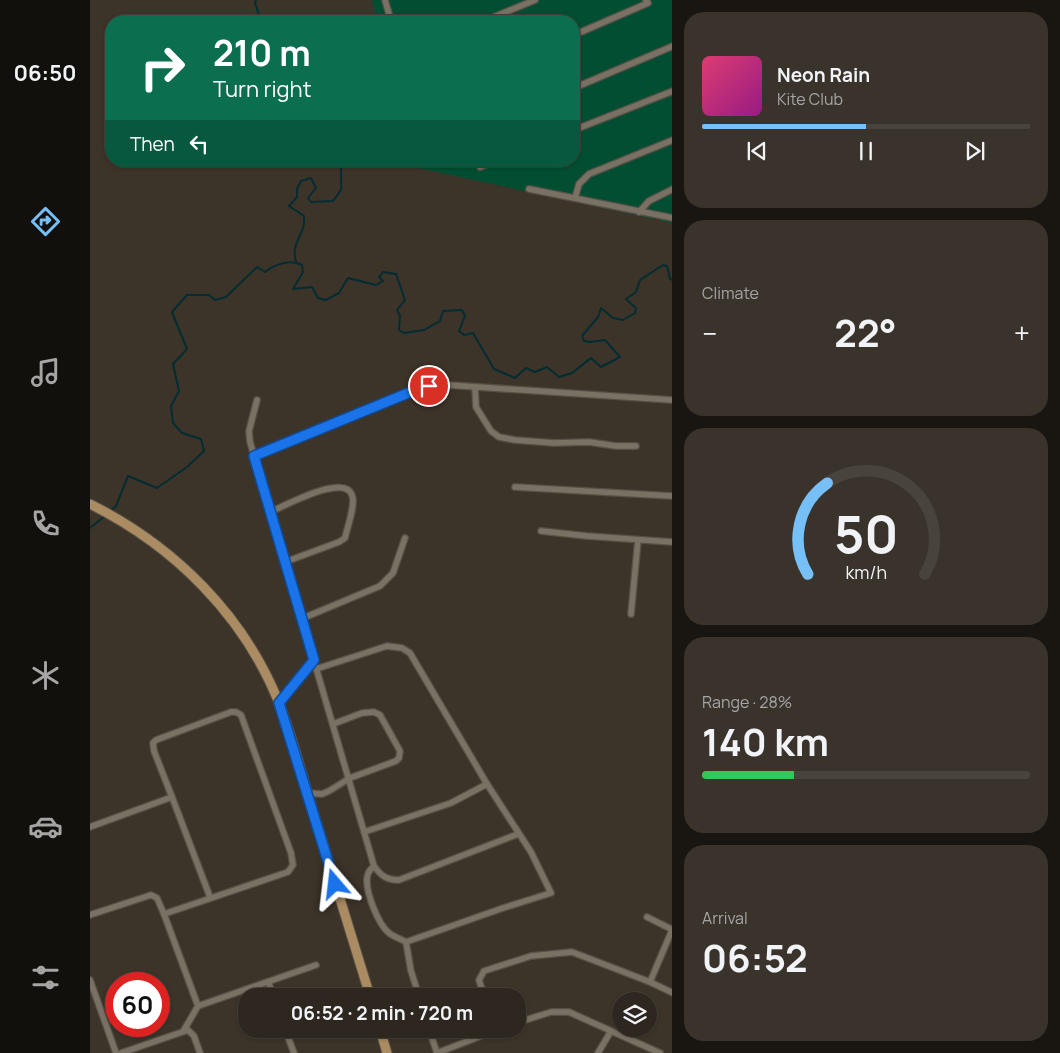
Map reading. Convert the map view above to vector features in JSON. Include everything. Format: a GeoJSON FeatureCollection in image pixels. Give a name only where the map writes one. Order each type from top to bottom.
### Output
{"type":"FeatureCollection","features":[{"type":"Feature","properties":{"kind":"main road"},"geometry":{"type":"LineString","coordinates":[[90,504],[122,521],[163,549],[205,588],[232,619],[251,648],[279,703],[368,988]]}},
{"type":"Feature","properties":{"kind":"main road"},"geometry":{"type":"LineString","coordinates":[[383,1038],[387,1053]]}},
{"type":"Feature","properties":{"kind":"street"},"geometry":{"type":"LineString","coordinates":[[384,0],[389,15]]}},
{"type":"Feature","properties":{"kind":"street"},"geometry":{"type":"LineString","coordinates":[[499,15],[535,0]]}},
{"type":"Feature","properties":{"kind":"street"},"geometry":{"type":"LineString","coordinates":[[580,32],[648,3],[646,0]]}},
{"type":"Feature","properties":{"kind":"street"},"geometry":{"type":"LineString","coordinates":[[580,85],[672,46]]}},
{"type":"Feature","properties":{"kind":"street"},"geometry":{"type":"LineString","coordinates":[[580,128],[672,93]]}},
{"type":"Feature","properties":{"kind":"street"},"geometry":{"type":"LineString","coordinates":[[575,198],[579,184],[589,174],[672,140]]}},
{"type":"Feature","properties":{"kind":"street"},"geometry":{"type":"LineString","coordinates":[[530,189],[672,218]]}},
{"type":"Feature","properties":{"kind":"street"},"geometry":{"type":"LineString","coordinates":[[639,212],[648,201],[672,189]]}},
{"type":"Feature","properties":{"kind":"street"},"geometry":{"type":"LineString","coordinates":[[254,456],[429,386],[448,385],[672,400]]}},
{"type":"Feature","properties":{"kind":"street"},"geometry":{"type":"LineString","coordinates":[[475,387],[476,407],[490,431],[499,437],[544,442],[576,444],[589,442],[616,446],[636,446]]}},
{"type":"Feature","properties":{"kind":"street"},"geometry":{"type":"LineString","coordinates":[[257,400],[249,431],[254,456],[301,619],[350,778],[374,866],[385,878],[399,880],[518,834]]}},
{"type":"Feature","properties":{"kind":"street"},"geometry":{"type":"LineString","coordinates":[[515,487],[672,496]]}},
{"type":"Feature","properties":{"kind":"street"},"geometry":{"type":"LineString","coordinates":[[270,512],[327,488],[345,488],[352,494],[354,501],[345,538],[285,562]]}},
{"type":"Feature","properties":{"kind":"street"},"geometry":{"type":"LineString","coordinates":[[541,531],[672,542]]}},
{"type":"Feature","properties":{"kind":"street"},"geometry":{"type":"LineString","coordinates":[[301,619],[380,586],[393,573],[405,538]]}},
{"type":"Feature","properties":{"kind":"street"},"geometry":{"type":"LineString","coordinates":[[630,614],[638,540]]}},
{"type":"Feature","properties":{"kind":"street"},"geometry":{"type":"LineString","coordinates":[[316,669],[387,646],[402,648],[410,653],[487,784],[531,852],[551,893],[406,942],[388,932],[380,922],[368,891],[367,878],[369,871],[374,866]]}},
{"type":"Feature","properties":{"kind":"street"},"geometry":{"type":"LineString","coordinates":[[279,703],[314,660]]}},
{"type":"Feature","properties":{"kind":"street"},"geometry":{"type":"LineString","coordinates":[[164,914],[288,872],[293,865],[291,853],[241,715],[236,712],[231,712],[156,740],[153,743],[154,751],[210,898]]}},
{"type":"Feature","properties":{"kind":"street"},"geometry":{"type":"LineString","coordinates":[[307,793],[322,794],[330,791],[350,778],[396,761],[400,755],[400,751],[380,715],[374,712],[362,713],[333,724]]}},
{"type":"Feature","properties":{"kind":"street"},"geometry":{"type":"LineString","coordinates":[[364,832],[451,803],[487,784]]}},
{"type":"Feature","properties":{"kind":"street"},"geometry":{"type":"LineString","coordinates":[[90,827],[172,798]]}},
{"type":"Feature","properties":{"kind":"street"},"geometry":{"type":"LineString","coordinates":[[90,915],[151,895],[157,898],[198,1006]]}},
{"type":"Feature","properties":{"kind":"street"},"geometry":{"type":"LineString","coordinates":[[647,917],[672,930],[650,982]]}},
{"type":"Feature","properties":{"kind":"street"},"geometry":{"type":"LineString","coordinates":[[406,942],[411,971],[416,988]]}},
{"type":"Feature","properties":{"kind":"street"},"geometry":{"type":"LineString","coordinates":[[482,988],[479,980],[484,971],[532,956],[572,952],[650,982],[672,993]]}},
{"type":"Feature","properties":{"kind":"street"},"geometry":{"type":"LineString","coordinates":[[184,1030],[198,1006],[316,965]]}},
{"type":"Feature","properties":{"kind":"street"},"geometry":{"type":"LineString","coordinates":[[90,980],[116,1053]]}},
{"type":"Feature","properties":{"kind":"street"},"geometry":{"type":"LineString","coordinates":[[268,982],[271,988]]}},
{"type":"Feature","properties":{"kind":"street"},"geometry":{"type":"LineString","coordinates":[[526,1020],[551,1012],[568,1012],[660,1053]]}},
{"type":"Feature","properties":{"kind":"street"},"geometry":{"type":"LineString","coordinates":[[121,1053],[184,1030],[188,1030],[194,1036],[200,1053]]}},
{"type":"Feature","properties":{"kind":"street"},"geometry":{"type":"LineString","coordinates":[[598,1053],[611,1031]]}},
{"type":"Feature","properties":{"kind":"street"},"geometry":{"type":"LineString","coordinates":[[288,1038],[294,1053]]}},
{"type":"Feature","properties":{"kind":"street"},"geometry":{"type":"LineString","coordinates":[[432,1038],[437,1053],[474,1038]]}},
{"type":"Feature","properties":{"kind":"green space"},"geometry":{"type":"Polygon","coordinates":[[[372,0],[672,0],[672,223],[414,167],[580,167],[580,15],[376,15],[372,0]]]}},
{"type":"Feature","properties":{"kind":"waterway"},"geometry":{"type":"LineString","coordinates":[[256,0],[255,3],[259,15]]}},
{"type":"Feature","properties":{"kind":"waterway"},"geometry":{"type":"LineString","coordinates":[[296,262],[295,249],[303,228],[304,216],[289,206],[297,197],[297,189],[301,181],[311,178],[316,188],[308,198],[311,202],[333,201],[341,190],[341,167]]}},
{"type":"Feature","properties":{"kind":"waterway"},"geometry":{"type":"LineString","coordinates":[[110,511],[116,506],[128,476],[157,488],[187,467],[204,451],[201,439],[182,433],[173,423],[171,406],[179,391],[173,364],[187,349],[172,312],[187,295],[209,295],[215,300],[226,297],[257,267],[265,272],[288,262],[302,265],[303,272],[293,289],[312,287],[318,298],[326,300],[339,293],[348,278],[376,285],[383,281],[379,277],[383,272],[396,274],[405,300],[397,310],[400,316],[399,330],[404,333],[424,330],[440,321],[443,311],[462,310],[465,316],[459,331],[464,335],[473,333],[494,369],[515,378],[526,368],[535,372],[547,367],[559,377],[572,373],[591,358],[601,367],[620,357],[605,340],[584,341],[582,336],[598,317],[601,308],[613,318],[623,320],[635,313],[636,308],[626,299],[636,292],[640,280],[663,265],[667,266],[670,279],[672,280]]}},
{"type":"Feature","properties":{"kind":"waterway"},"geometry":{"type":"LineString","coordinates":[[90,528],[105,516]]}},
{"type":"Feature","properties":{"kind":"route"},"geometry":{"type":"LineString","coordinates":[[335,884],[279,703],[314,660],[254,456],[429,386]]}}]}
